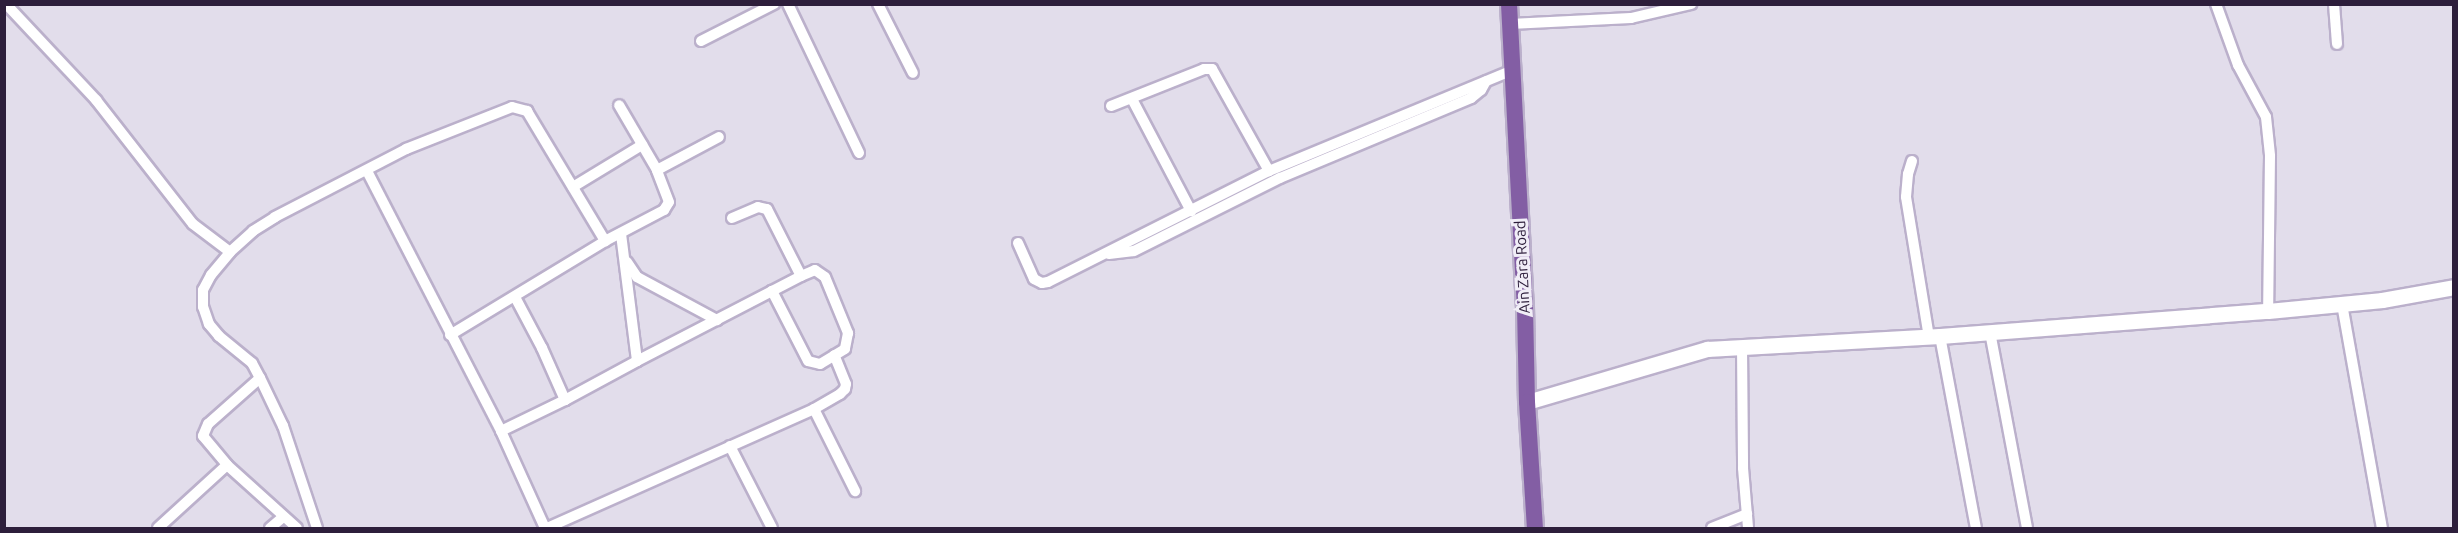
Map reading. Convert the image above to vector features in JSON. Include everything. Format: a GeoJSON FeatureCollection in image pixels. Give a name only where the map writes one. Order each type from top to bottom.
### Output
{"type":"FeatureCollection","features":[{"type":"Feature","properties":{"kind":"main road","name":"Ain Zara Road"},"geometry":{"type":"LineString","coordinates":[[1509,4],[1535,528]]}},
{"type":"Feature","properties":{"kind":"main road"},"geometry":{"type":"LineString","coordinates":[[1527,402],[1707,349],[1935,337],[2268,311],[2418,295],[2454,287]]}},
{"type":"Feature","properties":{"kind":"street"},"geometry":{"type":"LineString","coordinates":[[6,4],[96,100],[193,224],[230,252]]}},
{"type":"Feature","properties":{"kind":"street"},"geometry":{"type":"LineString","coordinates":[[701,41],[774,4]]}},
{"type":"Feature","properties":{"kind":"street"},"geometry":{"type":"LineString","coordinates":[[788,4],[859,153]]}},
{"type":"Feature","properties":{"kind":"street"},"geometry":{"type":"LineString","coordinates":[[878,4],[913,73]]}},
{"type":"Feature","properties":{"kind":"street"},"geometry":{"type":"LineString","coordinates":[[1510,24],[1631,18],[1691,4]]}},
{"type":"Feature","properties":{"kind":"street"},"geometry":{"type":"LineString","coordinates":[[2216,4],[2238,65],[2266,117],[2270,156],[2268,311]]}},
{"type":"Feature","properties":{"kind":"street"},"geometry":{"type":"LineString","coordinates":[[2334,4],[2337,44]]}},
{"type":"Feature","properties":{"kind":"street"},"geometry":{"type":"LineString","coordinates":[[1111,106],[1204,69],[1212,69],[1269,171]]}},
{"type":"Feature","properties":{"kind":"street"},"geometry":{"type":"LineString","coordinates":[[1018,243],[1034,279],[1042,283],[1269,171],[1511,71]]}},
{"type":"Feature","properties":{"kind":"street"},"geometry":{"type":"LineString","coordinates":[[1106,253],[1124,254],[1134,250],[1280,178],[1471,98],[1487,81]]}},
{"type":"Feature","properties":{"kind":"street"},"geometry":{"type":"LineString","coordinates":[[1132,99],[1191,211]]}},
{"type":"Feature","properties":{"kind":"street"},"geometry":{"type":"LineString","coordinates":[[450,335],[605,241],[664,210],[669,202],[657,170],[619,105]]}},
{"type":"Feature","properties":{"kind":"street"},"geometry":{"type":"LineString","coordinates":[[317,528],[283,426],[260,378],[252,363],[219,336],[209,324],[203,307],[203,290],[211,275],[230,252],[253,231],[275,217],[426,139],[501,109],[519,107],[527,111],[557,165],[605,241]]}},
{"type":"Feature","properties":{"kind":"street"},"geometry":{"type":"LineString","coordinates":[[657,170],[719,137]]}},
{"type":"Feature","properties":{"kind":"street"},"geometry":{"type":"LineString","coordinates":[[573,187],[642,145]]}},
{"type":"Feature","properties":{"kind":"street"},"geometry":{"type":"LineString","coordinates":[[1912,161],[1906,197],[1976,528]]}},
{"type":"Feature","properties":{"kind":"street"},"geometry":{"type":"LineString","coordinates":[[367,171],[501,431],[546,528],[814,409],[845,389],[846,384],[834,355]]}},
{"type":"Feature","properties":{"kind":"street"},"geometry":{"type":"LineString","coordinates":[[732,219],[758,207],[767,209],[801,276]]}},
{"type":"Feature","properties":{"kind":"street"},"geometry":{"type":"LineString","coordinates":[[621,234],[637,361]]}},
{"type":"Feature","properties":{"kind":"street"},"geometry":{"type":"LineString","coordinates":[[626,261],[637,277],[717,320]]}},
{"type":"Feature","properties":{"kind":"street"},"geometry":{"type":"LineString","coordinates":[[501,431],[801,276],[815,270],[825,277],[848,333],[845,349],[820,364],[807,361],[772,291]]}},
{"type":"Feature","properties":{"kind":"street"},"geometry":{"type":"LineString","coordinates":[[515,297],[565,399]]}},
{"type":"Feature","properties":{"kind":"street"},"geometry":{"type":"LineString","coordinates":[[2342,304],[2382,528]]}},
{"type":"Feature","properties":{"kind":"street"},"geometry":{"type":"LineString","coordinates":[[1990,332],[2027,528]]}},
{"type":"Feature","properties":{"kind":"street"},"geometry":{"type":"LineString","coordinates":[[1742,346],[1743,468],[1748,528]]}},
{"type":"Feature","properties":{"kind":"street"},"geometry":{"type":"LineString","coordinates":[[260,378],[208,424],[203,436],[227,465],[297,528]]}},
{"type":"Feature","properties":{"kind":"street"},"geometry":{"type":"LineString","coordinates":[[814,409],[855,491]]}},
{"type":"Feature","properties":{"kind":"street"},"geometry":{"type":"LineString","coordinates":[[730,446],[772,528]]}},
{"type":"Feature","properties":{"kind":"street"},"geometry":{"type":"LineString","coordinates":[[158,528],[227,465]]}},
{"type":"Feature","properties":{"kind":"street"},"geometry":{"type":"LineString","coordinates":[[1712,528],[1747,514]]}},
{"type":"Feature","properties":{"kind":"street"},"geometry":{"type":"LineString","coordinates":[[270,528],[283,517]]}}]}
